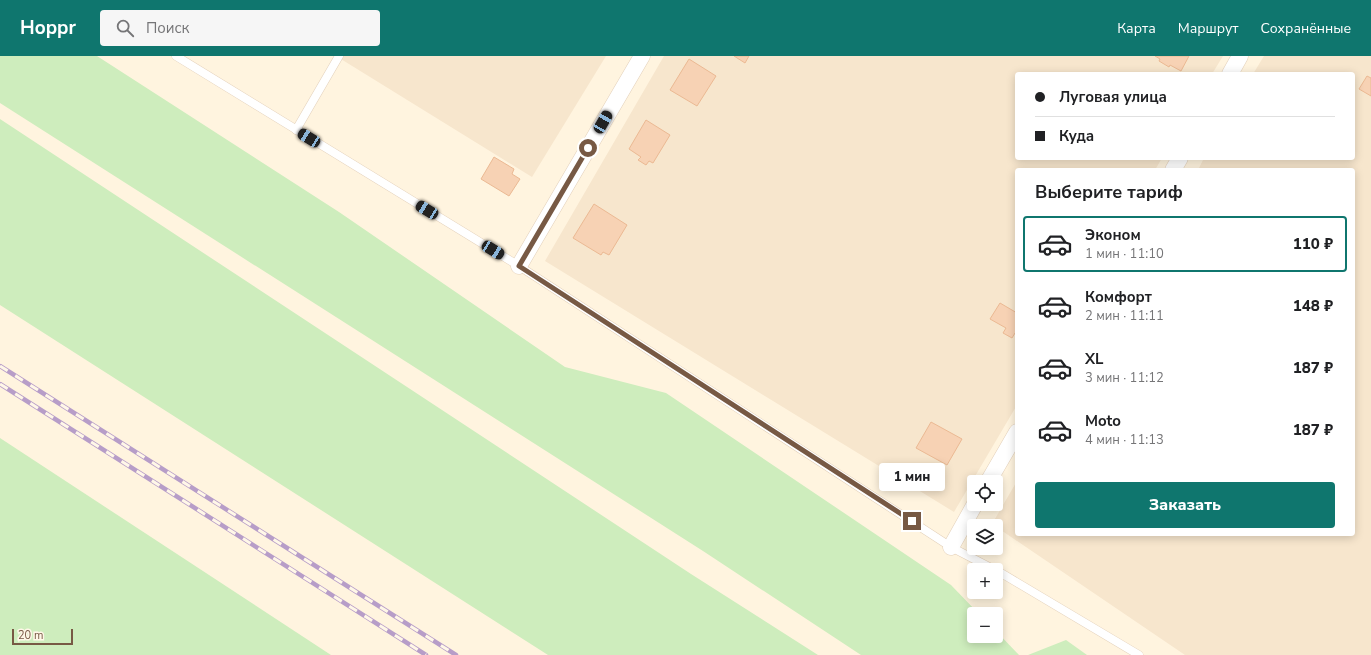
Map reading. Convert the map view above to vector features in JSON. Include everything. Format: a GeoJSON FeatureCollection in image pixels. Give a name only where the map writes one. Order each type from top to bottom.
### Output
{"type":"FeatureCollection","features":[{"type":"Feature","properties":{"kind":"street"},"geometry":{"type":"LineString","coordinates":[[519,266],[642,56]]}},
{"type":"Feature","properties":{"kind":"street"},"geometry":{"type":"LineString","coordinates":[[1231,72],[1240,56]]}},
{"type":"Feature","properties":{"kind":"street"},"geometry":{"type":"LineString","coordinates":[[992,475],[1015,435]]}},
{"type":"Feature","properties":{"kind":"street"},"geometry":{"type":"LineString","coordinates":[[951,547],[970,511]]}},
{"type":"Feature","properties":{"kind":"lane"},"geometry":{"type":"LineString","coordinates":[[176,56],[519,266],[951,547],[982,563]]}},
{"type":"Feature","properties":{"kind":"lane"},"geometry":{"type":"LineString","coordinates":[[296,130],[339,56]]}},
{"type":"Feature","properties":{"kind":"lane"},"geometry":{"type":"LineString","coordinates":[[1003,574],[1139,655]]}},
{"type":"Feature","properties":{"kind":"shaded area"},"geometry":{"type":"Polygon","coordinates":[[[336,56],[606,56],[532,177],[336,56]]]}},
{"type":"Feature","properties":{"kind":"shaded area"},"geometry":{"type":"Polygon","coordinates":[[[664,56],[1223,56],[1213,72],[1015,72],[1015,160],[1161,160],[1156,168],[1015,168],[1015,408],[976,475],[967,475],[967,490],[954,512],[545,261],[664,56]]]}},
{"type":"Feature","properties":{"kind":"shaded area"},"geometry":{"type":"Polygon","coordinates":[[[1264,56],[1371,56],[1371,655],[1185,655],[1003,531],[1003,519],[995,519],[1000,511],[1003,511],[1003,505],[1015,484],[1015,536],[1355,536],[1355,168],[1199,168],[1203,160],[1355,160],[1355,72],[1254,72],[1264,56]]]}},
{"type":"Feature","properties":{"kind":"green space"},"geometry":{"type":"Polygon","coordinates":[[[0,56],[97,56],[339,212],[565,367],[666,393],[951,585],[972,607],[967,607],[967,643],[1003,643],[1003,638],[1019,655],[861,655],[703,551],[0,103],[0,56]]]}},
{"type":"Feature","properties":{"kind":"green space"},"geometry":{"type":"Polygon","coordinates":[[[0,119],[691,574],[818,655],[548,655],[0,305],[0,119]]]}},
{"type":"Feature","properties":{"kind":"green space"},"geometry":{"type":"Polygon","coordinates":[[[0,438],[331,655],[0,655],[0,438]]]}},
{"type":"Feature","properties":{"kind":"green space"},"geometry":{"type":"Polygon","coordinates":[[[1066,640],[1087,655],[1028,655],[1066,640]]]}},
{"type":"Feature","properties":{"kind":"building"},"geometry":{"type":"Polygon","coordinates":[[[734,56],[749,56],[745,63],[734,56]]]}},
{"type":"Feature","properties":{"kind":"building"},"geometry":{"type":"Polygon","coordinates":[[[1155,56],[1189,56],[1181,71],[1170,65],[1169,67],[1159,61],[1160,59],[1155,56]]]}},
{"type":"Feature","properties":{"kind":"building"},"geometry":{"type":"Polygon","coordinates":[[[689,59],[716,76],[697,106],[670,90],[689,59]]]}},
{"type":"Feature","properties":{"kind":"building"},"geometry":{"type":"Polygon","coordinates":[[[1367,76],[1371,78],[1371,96],[1359,89],[1367,76]]]}},
{"type":"Feature","properties":{"kind":"building"},"geometry":{"type":"Polygon","coordinates":[[[646,120],[670,135],[653,163],[649,161],[646,165],[638,160],[641,157],[629,149],[646,120]]]}},
{"type":"Feature","properties":{"kind":"building"},"geometry":{"type":"Polygon","coordinates":[[[494,157],[514,169],[512,174],[520,179],[509,196],[481,179],[494,157]]]}},
{"type":"Feature","properties":{"kind":"building"},"geometry":{"type":"Polygon","coordinates":[[[594,204],[627,225],[609,255],[603,252],[601,255],[573,238],[594,204]]]}},
{"type":"Feature","properties":{"kind":"building"},"geometry":{"type":"Polygon","coordinates":[[[1000,303],[1015,312],[1015,333],[1012,338],[1003,333],[1006,328],[990,319],[1000,303]]]}},
{"type":"Feature","properties":{"kind":"building"},"geometry":{"type":"Polygon","coordinates":[[[931,422],[962,439],[947,465],[916,448],[931,422]]]}},
{"type":"Feature","properties":{"kind":"railway"},"geometry":{"type":"LineString","coordinates":[[0,366],[456,655]]}},
{"type":"Feature","properties":{"kind":"railway"},"geometry":{"type":"LineString","coordinates":[[0,384],[426,655]]}},
{"type":"Feature","properties":{"kind":"route"},"geometry":{"type":"LineString","coordinates":[[588,148],[519,266],[912,521]]}}]}
